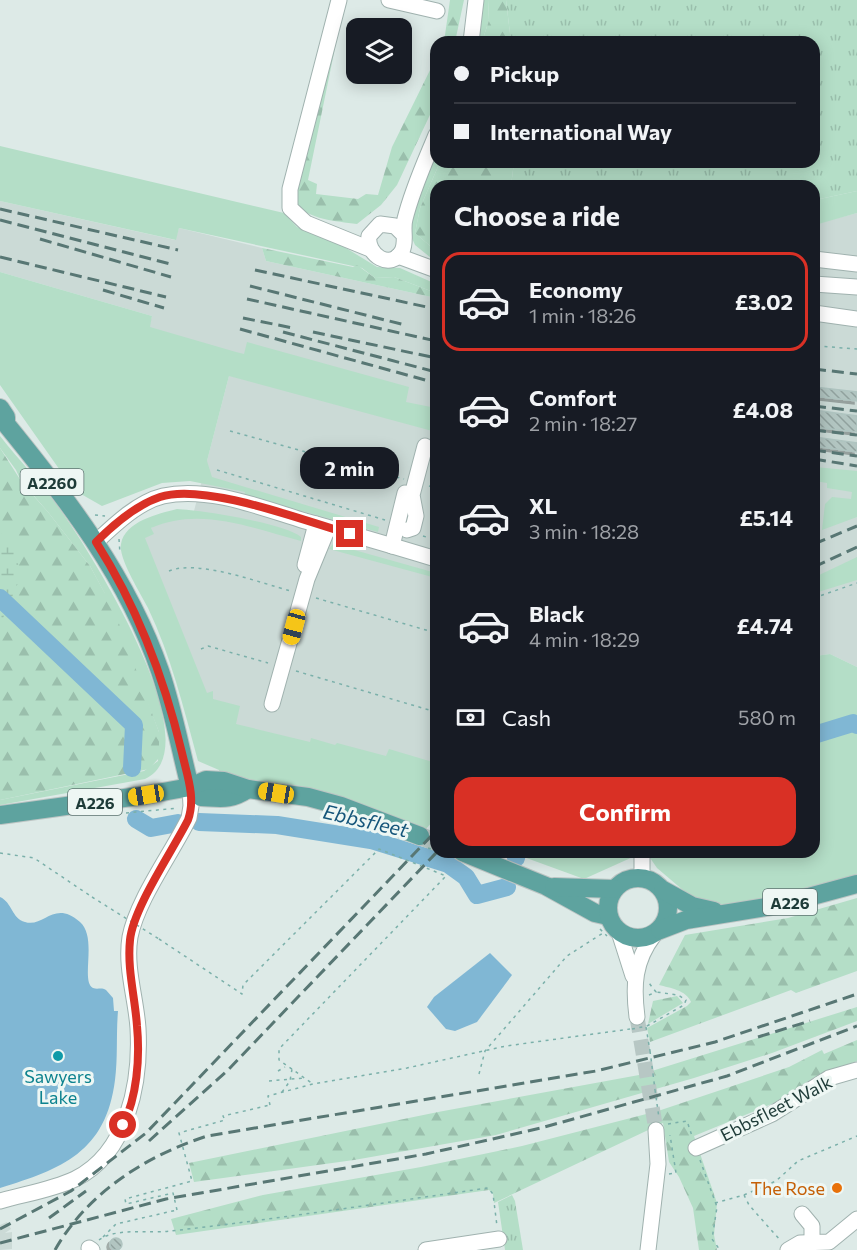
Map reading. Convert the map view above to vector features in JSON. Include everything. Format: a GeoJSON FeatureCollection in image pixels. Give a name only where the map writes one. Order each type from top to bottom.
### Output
{"type":"FeatureCollection","features":[{"type":"Feature","properties":{"kind":"main road","name":"A2260"},"geometry":{"type":"LineString","coordinates":[[2,418],[96,542],[142,627],[160,670],[172,709],[190,787]]}},
{"type":"Feature","properties":{"kind":"main road"},"geometry":{"type":"LineString","coordinates":[[190,787],[201,797],[235,798],[248,789],[328,803],[424,842]]}},
{"type":"Feature","properties":{"kind":"main road","name":"A226"},"geometry":{"type":"LineString","coordinates":[[0,815],[190,787]]}},
{"type":"Feature","properties":{"kind":"main road"},"geometry":{"type":"LineString","coordinates":[[467,858],[546,886],[593,912],[608,928],[634,938],[657,932],[668,909],[663,890],[655,883],[642,878],[621,882],[608,899],[608,928]]}},
{"type":"Feature","properties":{"kind":"main road","name":"A226"},"geometry":{"type":"LineString","coordinates":[[657,932],[686,920],[779,905],[857,884]]}},
{"type":"Feature","properties":{"kind":"main road"},"geometry":{"type":"LineString","coordinates":[[546,886],[575,890],[614,889]]}},
{"type":"Feature","properties":{"kind":"main road","name":"A226"},"geometry":{"type":"LineString","coordinates":[[663,890],[692,906],[723,915]]}},
{"type":"Feature","properties":{"kind":"street"},"geometry":{"type":"LineString","coordinates":[[339,0],[290,189],[290,208],[306,223],[370,249],[382,259],[398,256],[430,266]]}},
{"type":"Feature","properties":{"kind":"street"},"geometry":{"type":"LineString","coordinates":[[389,0],[437,11]]}},
{"type":"Feature","properties":{"kind":"street"},"geometry":{"type":"LineString","coordinates":[[472,36],[476,0]]}},
{"type":"Feature","properties":{"kind":"street"},"geometry":{"type":"LineString","coordinates":[[398,256],[403,249],[408,208],[430,151]]}},
{"type":"Feature","properties":{"kind":"street"},"geometry":{"type":"LineString","coordinates":[[370,249],[370,234],[380,224],[395,226],[430,265]]}},
{"type":"Feature","properties":{"kind":"street"},"geometry":{"type":"LineString","coordinates":[[820,260],[857,264]]}},
{"type":"Feature","properties":{"kind":"street"},"geometry":{"type":"LineString","coordinates":[[820,284],[857,287]]}},
{"type":"Feature","properties":{"kind":"street"},"geometry":{"type":"LineString","coordinates":[[820,314],[857,319]]}},
{"type":"Feature","properties":{"kind":"street"},"geometry":{"type":"LineString","coordinates":[[397,547],[425,446]]}},
{"type":"Feature","properties":{"kind":"street"},"geometry":{"type":"LineString","coordinates":[[96,542],[112,526],[161,496],[188,493],[262,508],[430,557]]}},
{"type":"Feature","properties":{"kind":"street"},"geometry":{"type":"LineString","coordinates":[[272,704],[307,579],[316,555],[320,554],[322,526]]}},
{"type":"Feature","properties":{"kind":"street"},"geometry":{"type":"LineString","coordinates":[[307,579],[303,572],[322,526]]}},
{"type":"Feature","properties":{"kind":"street"},"geometry":{"type":"LineString","coordinates":[[0,1201],[58,1185],[87,1172],[110,1148],[129,1113],[138,1057],[138,1027],[130,971],[131,935],[139,912],[189,818],[190,787]]}},
{"type":"Feature","properties":{"kind":"street"},"geometry":{"type":"LineString","coordinates":[[642,858],[642,878]]}},
{"type":"Feature","properties":{"kind":"street"},"geometry":{"type":"LineString","coordinates":[[608,928],[634,979]]}},
{"type":"Feature","properties":{"kind":"street"},"geometry":{"type":"LineString","coordinates":[[636,1025],[634,979],[640,957],[657,932]]}},
{"type":"Feature","properties":{"kind":"street","name":"Ebbsfleet Walk"},"geometry":{"type":"LineString","coordinates":[[696,1148],[772,1113],[829,1078],[857,1070]]}},
{"type":"Feature","properties":{"kind":"street"},"geometry":{"type":"LineString","coordinates":[[648,1250],[663,1127]]}},
{"type":"Feature","properties":{"kind":"street"},"geometry":{"type":"LineString","coordinates":[[802,1214],[812,1226],[813,1243]]}},
{"type":"Feature","properties":{"kind":"street"},"geometry":{"type":"LineString","coordinates":[[788,1250],[800,1243],[831,1241],[857,1219]]}},
{"type":"Feature","properties":{"kind":"street"},"geometry":{"type":"LineString","coordinates":[[426,1250],[499,1239]]}},
{"type":"Feature","properties":{"kind":"path"},"geometry":{"type":"LineString","coordinates":[[820,346],[857,350]]}},
{"type":"Feature","properties":{"kind":"path"},"geometry":{"type":"LineString","coordinates":[[230,431],[411,495],[430,490]]}},
{"type":"Feature","properties":{"kind":"path"},"geometry":{"type":"LineString","coordinates":[[217,470],[404,525],[414,534],[430,538]]}},
{"type":"Feature","properties":{"kind":"path"},"geometry":{"type":"LineString","coordinates":[[820,596],[857,583]]}},
{"type":"Feature","properties":{"kind":"path"},"geometry":{"type":"LineString","coordinates":[[201,649],[208,646],[430,710]]}},
{"type":"Feature","properties":{"kind":"path"},"geometry":{"type":"LineString","coordinates":[[424,842],[430,847]]}},
{"type":"Feature","properties":{"kind":"path"},"geometry":{"type":"LineString","coordinates":[[0,853],[37,860],[242,994],[243,984],[379,849],[446,876],[279,1049],[279,1060],[313,1084]]}},
{"type":"Feature","properties":{"kind":"path"},"geometry":{"type":"LineString","coordinates":[[479,1074],[485,1051],[567,956],[608,928]]}},
{"type":"Feature","properties":{"kind":"path"},"geometry":{"type":"LineString","coordinates":[[90,1249],[116,1224],[177,1210],[173,1193],[126,1204],[125,1199],[192,1181],[179,1133],[225,1120],[224,1116],[270,1105],[268,1096],[313,1084],[636,1025],[685,1003],[683,997],[678,995],[656,992]]}},
{"type":"Feature","properties":{"kind":"path"},"geometry":{"type":"LineString","coordinates":[[650,1051],[657,1104],[676,1173],[667,1174]]}},
{"type":"Feature","properties":{"kind":"path"},"geometry":{"type":"LineString","coordinates":[[278,1071],[286,1066]]}},
{"type":"Feature","properties":{"kind":"path"},"geometry":{"type":"LineString","coordinates":[[282,1092],[291,1078],[292,1068]]}},
{"type":"Feature","properties":{"kind":"path"},"geometry":{"type":"LineString","coordinates":[[269,1081],[305,1078]]}},
{"type":"Feature","properties":{"kind":"path"},"geometry":{"type":"LineString","coordinates":[[663,1127],[687,1121],[715,1203],[712,1239],[720,1250]]}},
{"type":"Feature","properties":{"kind":"path"},"geometry":{"type":"LineString","coordinates":[[715,1203],[744,1195],[776,1181],[798,1161],[857,1136]]}},
{"type":"Feature","properties":{"kind":"path"},"geometry":{"type":"LineString","coordinates":[[102,1238],[116,1234],[164,1232],[227,1225],[488,1188],[493,1194],[499,1239]]}},
{"type":"Feature","properties":{"kind":"path"},"geometry":{"type":"LineString","coordinates":[[744,1195],[749,1205],[788,1250]]}},
{"type":"Feature","properties":{"kind":"shaded area"},"geometry":{"type":"Polygon","coordinates":[[[0,201],[175,240],[179,228],[262,248],[266,261],[430,297],[430,785],[220,739],[144,538],[151,528],[179,511],[194,511],[229,376],[149,327],[152,316],[0,272],[0,201]]]}},
{"type":"Feature","properties":{"kind":"shaded area"},"geometry":{"type":"Polygon","coordinates":[[[857,213],[857,667],[830,654],[820,655],[820,223],[857,213]]]}},
{"type":"Feature","properties":{"kind":"shaded area"},"geometry":{"type":"Polygon","coordinates":[[[7,1222],[11,1229],[5,1233],[12,1232],[12,1249],[0,1250],[0,1225],[7,1222]]]}},
{"type":"Feature","properties":{"kind":"green space"},"geometry":{"type":"Polygon","coordinates":[[[450,0],[464,0],[456,36],[445,36],[450,0]]]}},
{"type":"Feature","properties":{"kind":"green space"},"geometry":{"type":"Polygon","coordinates":[[[481,0],[488,0],[489,20],[484,36],[477,36],[481,0]]]}},
{"type":"Feature","properties":{"kind":"green space"},"geometry":{"type":"Polygon","coordinates":[[[488,0],[506,0],[510,36],[484,36],[489,20],[488,0]]]}},
{"type":"Feature","properties":{"kind":"green space"},"geometry":{"type":"Polygon","coordinates":[[[506,0],[857,0],[857,191],[820,199],[820,180],[512,180],[513,168],[820,168],[820,36],[510,36],[506,0]]]}},
{"type":"Feature","properties":{"kind":"green space"},"geometry":{"type":"Polygon","coordinates":[[[344,4],[308,180],[317,184],[316,194],[358,199],[366,194],[378,195],[392,147],[430,70],[430,115],[397,185],[381,205],[357,224],[315,216],[300,209],[294,203],[344,4]]]}},
{"type":"Feature","properties":{"kind":"green space"},"geometry":{"type":"Polygon","coordinates":[[[0,146],[284,213],[297,227],[341,245],[377,267],[400,268],[430,281],[430,291],[394,277],[375,278],[362,268],[179,228],[176,240],[0,201],[0,146]]]}},
{"type":"Feature","properties":{"kind":"green space"},"geometry":{"type":"Polygon","coordinates":[[[430,163],[430,168],[437,168],[432,180],[430,180],[420,208],[415,233],[430,246],[430,257],[415,245],[407,227],[430,163]]]}},
{"type":"Feature","properties":{"kind":"green space"},"geometry":{"type":"Polygon","coordinates":[[[437,168],[513,168],[512,180],[432,180],[437,168]]]}},
{"type":"Feature","properties":{"kind":"green space"},"geometry":{"type":"Polygon","coordinates":[[[430,185],[430,246],[415,233],[420,208],[430,185]]]}},
{"type":"Feature","properties":{"kind":"green space"},"geometry":{"type":"Polygon","coordinates":[[[857,191],[857,213],[820,224],[820,199],[857,191]]]}},
{"type":"Feature","properties":{"kind":"green space"},"geometry":{"type":"Polygon","coordinates":[[[262,248],[353,267],[357,265],[375,278],[394,277],[430,291],[430,297],[266,261],[262,248]]]}},
{"type":"Feature","properties":{"kind":"green space"},"geometry":{"type":"Polygon","coordinates":[[[0,272],[152,316],[150,327],[236,352],[244,354],[247,342],[409,387],[406,402],[430,407],[430,430],[229,376],[207,461],[212,477],[379,527],[378,532],[244,495],[245,492],[190,481],[162,483],[102,506],[81,494],[69,483],[0,385],[0,272]]]}},
{"type":"Feature","properties":{"kind":"green space"},"geometry":{"type":"Polygon","coordinates":[[[0,436],[51,497],[80,539],[121,610],[141,652],[157,693],[165,731],[162,760],[145,779],[0,805],[0,800],[144,771],[158,761],[159,732],[104,592],[90,566],[21,481],[0,448],[0,436]]]}},
{"type":"Feature","properties":{"kind":"green space"},"geometry":{"type":"Polygon","coordinates":[[[0,448],[23,484],[90,566],[114,610],[159,732],[159,758],[149,769],[0,800],[0,448]]]}},
{"type":"Feature","properties":{"kind":"green space"},"geometry":{"type":"Polygon","coordinates":[[[820,467],[857,471],[857,517],[822,530],[825,504],[832,497],[851,499],[852,492],[827,488],[827,483],[820,482],[820,467]]]}},
{"type":"Feature","properties":{"kind":"green space"},"geometry":{"type":"Polygon","coordinates":[[[177,509],[204,512],[261,522],[301,537],[301,541],[226,521],[188,519],[151,528],[154,534],[145,538],[207,693],[213,691],[213,699],[240,706],[236,724],[310,742],[311,738],[335,745],[337,743],[386,756],[389,749],[430,761],[430,824],[424,831],[300,786],[219,776],[219,770],[198,761],[164,645],[148,608],[126,567],[121,550],[124,536],[129,530],[135,524],[152,516],[177,509]]]}},
{"type":"Feature","properties":{"kind":"green space"},"geometry":{"type":"Polygon","coordinates":[[[0,532],[14,548],[21,576],[0,625],[0,532]]]}},
{"type":"Feature","properties":{"kind":"green space"},"geometry":{"type":"Polygon","coordinates":[[[333,544],[430,571],[430,576],[329,549],[333,544]]]}},
{"type":"Feature","properties":{"kind":"green space"},"geometry":{"type":"Polygon","coordinates":[[[857,557],[857,580],[820,591],[820,575],[857,557]]]}},
{"type":"Feature","properties":{"kind":"green space"},"geometry":{"type":"Polygon","coordinates":[[[830,654],[857,667],[857,878],[725,908],[695,898],[657,868],[650,858],[820,858],[820,655],[830,654]]]}},
{"type":"Feature","properties":{"kind":"green space"},"geometry":{"type":"Polygon","coordinates":[[[526,858],[631,858],[584,879],[526,858]]]}},
{"type":"Feature","properties":{"kind":"green space"},"geometry":{"type":"Polygon","coordinates":[[[857,898],[857,971],[796,993],[791,990],[650,1042],[647,1028],[691,1002],[682,992],[659,985],[685,935],[788,918],[857,898]]]}},
{"type":"Feature","properties":{"kind":"green space"},"geometry":{"type":"Polygon","coordinates":[[[677,996],[683,1003],[648,1024],[653,1001],[677,996]]]}},
{"type":"Feature","properties":{"kind":"green space"},"geometry":{"type":"Polygon","coordinates":[[[857,1007],[857,1021],[772,1053],[496,1135],[354,1160],[194,1182],[189,1163],[438,1112],[639,1075],[857,1007]]]}},
{"type":"Feature","properties":{"kind":"green space"},"geometry":{"type":"Polygon","coordinates":[[[857,1040],[857,1061],[813,1078],[774,1103],[694,1136],[717,1203],[714,1235],[717,1250],[699,1250],[693,1208],[679,1177],[669,1162],[663,1123],[494,1203],[493,1194],[489,1190],[176,1235],[171,1219],[263,1195],[421,1167],[522,1146],[658,1111],[789,1067],[822,1050],[824,1054],[857,1040]]]}},
{"type":"Feature","properties":{"kind":"green space"},"geometry":{"type":"Polygon","coordinates":[[[512,1195],[523,1250],[505,1250],[498,1202],[512,1195]]]}},
{"type":"Feature","properties":{"kind":"water","name":"Sawyers Lake"},"geometry":{"type":"Polygon","coordinates":[[[0,897],[4,899],[17,918],[25,922],[32,923],[56,913],[63,913],[80,922],[88,938],[89,984],[93,988],[106,990],[113,998],[114,1011],[118,1011],[115,1080],[110,1105],[102,1125],[91,1141],[61,1164],[0,1188],[0,897]]]}},
{"type":"Feature","properties":{"kind":"water"},"geometry":{"type":"Polygon","coordinates":[[[490,953],[512,975],[477,1022],[455,1031],[446,1029],[427,1007],[434,997],[490,953]]]}},
{"type":"Feature","properties":{"kind":"building"},"geometry":{"type":"Polygon","coordinates":[[[820,388],[857,392],[857,401],[820,397],[820,388]]]}},
{"type":"Feature","properties":{"kind":"building"},"geometry":{"type":"Polygon","coordinates":[[[820,411],[857,416],[857,432],[820,428],[820,411]]]}},
{"type":"Feature","properties":{"kind":"building"},"geometry":{"type":"Polygon","coordinates":[[[820,438],[857,443],[857,452],[820,447],[820,438]]]}},
{"type":"Feature","properties":{"kind":"building"},"geometry":{"type":"Polygon","coordinates":[[[118,1238],[121,1239],[121,1249],[114,1250],[111,1249],[110,1242],[111,1239],[118,1238]]]}},
{"type":"Feature","properties":{"kind":"waterway","name":"Ebbsfleet"},"geometry":{"type":"LineString","coordinates":[[0,598],[134,725],[132,768]]}},
{"type":"Feature","properties":{"kind":"waterway","name":"Ebbsfleet"},"geometry":{"type":"LineString","coordinates":[[820,733],[853,723],[857,725]]}},
{"type":"Feature","properties":{"kind":"waterway","name":"Ebbsfleet"},"geometry":{"type":"LineString","coordinates":[[136,819],[151,828],[178,823]]}},
{"type":"Feature","properties":{"kind":"waterway","name":"Ebbsfleet"},"geometry":{"type":"LineString","coordinates":[[199,822],[277,825],[371,840],[448,864],[466,877],[477,895],[507,887]]}},
{"type":"Feature","properties":{"kind":"tunnel"},"geometry":{"type":"LineString","coordinates":[[420,836],[430,840]]}},
{"type":"Feature","properties":{"kind":"tunnel"},"geometry":{"type":"LineString","coordinates":[[637,1017],[656,1130]]}},
{"type":"Feature","properties":{"kind":"railway"},"geometry":{"type":"LineString","coordinates":[[0,209],[178,250]]}},
{"type":"Feature","properties":{"kind":"railway"},"geometry":{"type":"LineString","coordinates":[[0,220],[174,265]]}},
{"type":"Feature","properties":{"kind":"railway"},"geometry":{"type":"LineString","coordinates":[[40,239],[171,277]]}},
{"type":"Feature","properties":{"kind":"railway"},"geometry":{"type":"LineString","coordinates":[[0,257],[166,297]]}},
{"type":"Feature","properties":{"kind":"railway"},"geometry":{"type":"LineString","coordinates":[[255,270],[430,308]]}},
{"type":"Feature","properties":{"kind":"railway"},"geometry":{"type":"LineString","coordinates":[[250,286],[405,325]]}},
{"type":"Feature","properties":{"kind":"railway"},"geometry":{"type":"LineString","coordinates":[[103,290],[164,308]]}},
{"type":"Feature","properties":{"kind":"railway"},"geometry":{"type":"LineString","coordinates":[[247,299],[430,340]]}},
{"type":"Feature","properties":{"kind":"railway"},"geometry":{"type":"LineString","coordinates":[[243,318],[293,328]]}},
{"type":"Feature","properties":{"kind":"railway"},"geometry":{"type":"LineString","coordinates":[[240,329],[430,381]]}},
{"type":"Feature","properties":{"kind":"railway"},"geometry":{"type":"LineString","coordinates":[[283,332],[430,370]]}},
{"type":"Feature","properties":{"kind":"railway"},"geometry":{"type":"LineString","coordinates":[[313,332],[430,357]]}},
{"type":"Feature","properties":{"kind":"railway"},"geometry":{"type":"LineString","coordinates":[[820,370],[857,374]]}},
{"type":"Feature","properties":{"kind":"railway"},"geometry":{"type":"LineString","coordinates":[[820,407],[857,411]]}},
{"type":"Feature","properties":{"kind":"railway"},"geometry":{"type":"LineString","coordinates":[[820,431],[857,435]]}},
{"type":"Feature","properties":{"kind":"railway"},"geometry":{"type":"LineString","coordinates":[[820,451],[857,456]]}},
{"type":"Feature","properties":{"kind":"railway"},"geometry":{"type":"LineString","coordinates":[[820,460],[857,466]]}},
{"type":"Feature","properties":{"kind":"railway"},"geometry":{"type":"LineString","coordinates":[[820,541],[857,526]]}},
{"type":"Feature","properties":{"kind":"railway"},"geometry":{"type":"LineString","coordinates":[[820,564],[857,547]]}},
{"type":"Feature","properties":{"kind":"railway"},"geometry":{"type":"LineString","coordinates":[[0,1229],[71,1191],[146,1133],[430,837]]}},
{"type":"Feature","properties":{"kind":"railway"},"geometry":{"type":"LineString","coordinates":[[149,1141],[228,1070],[431,858]]}},
{"type":"Feature","properties":{"kind":"railway"},"geometry":{"type":"LineString","coordinates":[[55,1250],[84,1211],[120,1179],[162,1154],[207,1136],[596,1071],[715,1042],[857,994]]}},
{"type":"Feature","properties":{"kind":"railway"},"geometry":{"type":"LineString","coordinates":[[758,1037],[810,1021]]}},
{"type":"Feature","properties":{"kind":"railway"},"geometry":{"type":"LineString","coordinates":[[0,1243],[166,1199],[426,1154],[541,1128],[727,1076],[857,1026]]}},
{"type":"Feature","properties":{"kind":"railway"},"geometry":{"type":"LineString","coordinates":[[49,1218],[86,1191]]}},
{"type":"Feature","properties":{"kind":"place","name":"Sawyers Lake"},"geometry":{"type":"Point","coordinates":[58,1056]}},
{"type":"Feature","properties":{"kind":"place","name":"The Rose"},"geometry":{"type":"Point","coordinates":[837,1188]}},
{"type":"Feature","properties":{"kind":"route"},"geometry":{"type":"LineString","coordinates":[[123,1125],[129,1113],[138,1057],[138,1027],[130,978],[131,935],[139,912],[188,820],[191,806],[190,787],[172,709],[160,670],[142,627],[96,542],[112,526],[161,496],[188,493],[212,496],[262,508],[350,534]]}}]}
